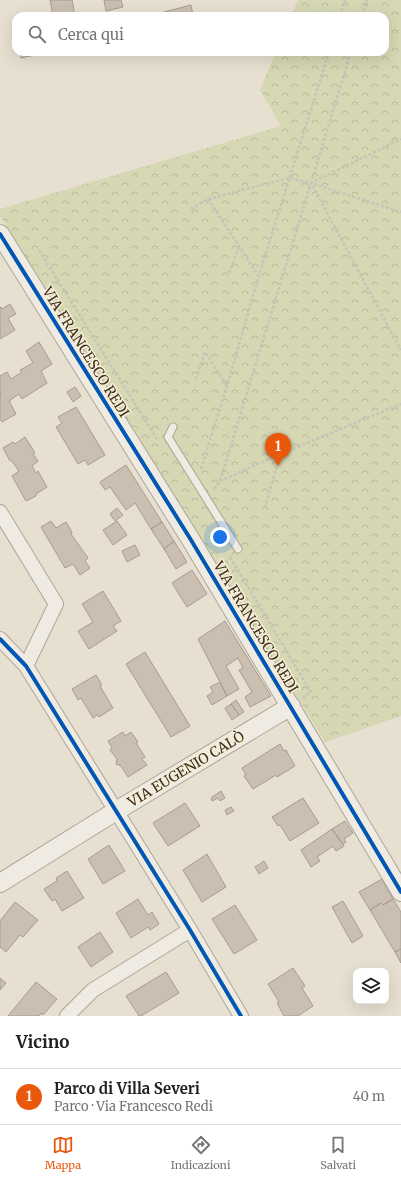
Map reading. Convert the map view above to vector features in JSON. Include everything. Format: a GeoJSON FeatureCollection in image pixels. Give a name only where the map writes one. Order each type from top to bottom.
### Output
{"type":"FeatureCollection","features":[{"type":"Feature","properties":{"kind":"street","name":"VIA FRANCESCO REDI"},"geometry":{"type":"LineString","coordinates":[[0,234],[191,540],[401,892]]}},
{"type":"Feature","properties":{"kind":"street"},"geometry":{"type":"LineString","coordinates":[[0,512],[56,604],[26,666]]}},
{"type":"Feature","properties":{"kind":"street"},"geometry":{"type":"LineString","coordinates":[[0,639],[26,666],[190,930],[241,1016]]}},
{"type":"Feature","properties":{"kind":"street","name":"VIA EUGENIO CALÒ"},"geometry":{"type":"LineString","coordinates":[[0,883],[116,810],[291,706]]}},
{"type":"Feature","properties":{"kind":"street"},"geometry":{"type":"LineString","coordinates":[[67,1016],[93,990],[190,930]]}},
{"type":"Feature","properties":{"kind":"lane"},"geometry":{"type":"LineString","coordinates":[[173,427],[168,437],[238,549]]}},
{"type":"Feature","properties":{"kind":"path"},"geometry":{"type":"LineString","coordinates":[[341,12],[345,0]]}},
{"type":"Feature","properties":{"kind":"path"},"geometry":{"type":"LineString","coordinates":[[363,12],[367,0]]}},
{"type":"Feature","properties":{"kind":"path"},"geometry":{"type":"LineString","coordinates":[[196,483],[328,56]]}},
{"type":"Feature","properties":{"kind":"path"},"geometry":{"type":"LineString","coordinates":[[207,499],[220,481],[350,56]]}},
{"type":"Feature","properties":{"kind":"path"},"geometry":{"type":"LineString","coordinates":[[311,183],[401,139]]}},
{"type":"Feature","properties":{"kind":"path"},"geometry":{"type":"LineString","coordinates":[[191,209],[208,199],[290,178],[311,183],[401,212]]}},
{"type":"Feature","properties":{"kind":"path"},"geometry":{"type":"LineString","coordinates":[[311,183],[401,350]]}},
{"type":"Feature","properties":{"kind":"path"},"geometry":{"type":"LineString","coordinates":[[208,199],[259,275]]}},
{"type":"Feature","properties":{"kind":"path"},"geometry":{"type":"LineString","coordinates":[[229,273],[239,247]]}},
{"type":"Feature","properties":{"kind":"path"},"geometry":{"type":"LineString","coordinates":[[39,250],[158,441]]}},
{"type":"Feature","properties":{"kind":"path"},"geometry":{"type":"LineString","coordinates":[[196,379],[205,352],[227,386]]}},
{"type":"Feature","properties":{"kind":"path"},"geometry":{"type":"LineString","coordinates":[[220,481],[280,454],[401,404]]}},
{"type":"Feature","properties":{"kind":"path"},"geometry":{"type":"LineString","coordinates":[[265,508],[280,454]]}},
{"type":"Feature","properties":{"kind":"path"},"geometry":{"type":"LineString","coordinates":[[228,554],[311,692],[291,706]]}},
{"type":"Feature","properties":{"kind":"green space"},"geometry":{"type":"Polygon","coordinates":[[[298,0],[401,0],[401,716],[325,742],[0,216],[0,209],[281,126],[260,90],[274,56],[389,56],[389,12],[293,12],[298,0]]]}},
{"type":"Feature","properties":{"kind":"building"},"geometry":{"type":"Polygon","coordinates":[[[50,0],[72,0],[74,12],[52,12],[50,0]]]}},
{"type":"Feature","properties":{"kind":"building"},"geometry":{"type":"Polygon","coordinates":[[[104,0],[121,0],[123,7],[106,11],[104,0]]]}},
{"type":"Feature","properties":{"kind":"building"},"geometry":{"type":"Polygon","coordinates":[[[191,5],[192,12],[164,12],[191,5]]]}},
{"type":"Feature","properties":{"kind":"building"},"geometry":{"type":"Polygon","coordinates":[[[10,304],[16,314],[8,318],[15,330],[0,339],[0,308],[1,307],[2,309],[10,304]]]}},
{"type":"Feature","properties":{"kind":"building"},"geometry":{"type":"Polygon","coordinates":[[[39,342],[52,364],[41,371],[47,383],[22,399],[19,394],[9,401],[16,414],[2,422],[0,419],[0,376],[7,372],[11,379],[22,372],[20,370],[33,363],[26,351],[39,342]]]}},
{"type":"Feature","properties":{"kind":"building"},"geometry":{"type":"Polygon","coordinates":[[[75,387],[81,396],[73,402],[67,392],[75,387]]]}},
{"type":"Feature","properties":{"kind":"building"},"geometry":{"type":"Polygon","coordinates":[[[76,407],[105,455],[88,465],[85,460],[78,464],[56,427],[62,423],[58,417],[76,407]]]}},
{"type":"Feature","properties":{"kind":"building"},"geometry":{"type":"Polygon","coordinates":[[[25,437],[38,461],[32,466],[36,473],[38,471],[47,487],[36,494],[36,496],[26,501],[12,476],[19,471],[11,460],[10,461],[3,448],[13,442],[15,444],[25,437]]]}},
{"type":"Feature","properties":{"kind":"building"},"geometry":{"type":"Polygon","coordinates":[[[126,465],[162,522],[151,529],[135,503],[126,510],[110,487],[105,490],[100,482],[126,465]]]}},
{"type":"Feature","properties":{"kind":"building"},"geometry":{"type":"Polygon","coordinates":[[[117,508],[123,515],[115,521],[110,514],[117,508]]]}},
{"type":"Feature","properties":{"kind":"building"},"geometry":{"type":"Polygon","coordinates":[[[51,521],[56,528],[66,522],[72,532],[71,534],[88,558],[85,561],[90,568],[80,575],[73,564],[65,568],[41,527],[51,521]]]}},
{"type":"Feature","properties":{"kind":"building"},"geometry":{"type":"Polygon","coordinates":[[[117,521],[127,535],[113,545],[103,530],[117,521]]]}},
{"type":"Feature","properties":{"kind":"building"},"geometry":{"type":"Polygon","coordinates":[[[162,522],[174,541],[164,549],[151,529],[162,522]]]}},
{"type":"Feature","properties":{"kind":"building"},"geometry":{"type":"Polygon","coordinates":[[[174,541],[187,562],[176,569],[164,549],[174,541]]]}},
{"type":"Feature","properties":{"kind":"building"},"geometry":{"type":"Polygon","coordinates":[[[135,545],[140,555],[127,562],[122,551],[135,545]]]}},
{"type":"Feature","properties":{"kind":"building"},"geometry":{"type":"Polygon","coordinates":[[[192,570],[207,594],[187,607],[172,583],[192,570]]]}},
{"type":"Feature","properties":{"kind":"building"},"geometry":{"type":"Polygon","coordinates":[[[103,591],[121,621],[113,626],[117,631],[89,649],[78,631],[93,622],[82,604],[103,591]]]}},
{"type":"Feature","properties":{"kind":"building"},"geometry":{"type":"Polygon","coordinates":[[[225,621],[271,696],[250,707],[245,697],[252,692],[239,670],[243,668],[238,658],[226,666],[239,689],[227,696],[198,639],[225,621]]]}},
{"type":"Feature","properties":{"kind":"building"},"geometry":{"type":"Polygon","coordinates":[[[145,652],[190,726],[171,737],[126,664],[145,652]]]}},
{"type":"Feature","properties":{"kind":"building"},"geometry":{"type":"Polygon","coordinates":[[[96,675],[102,685],[100,686],[113,708],[99,717],[97,715],[93,718],[81,698],[78,700],[72,689],[96,675]]]}},
{"type":"Feature","properties":{"kind":"building"},"geometry":{"type":"Polygon","coordinates":[[[220,682],[227,696],[212,705],[207,696],[213,692],[210,687],[220,682]]]}},
{"type":"Feature","properties":{"kind":"building"},"geometry":{"type":"Polygon","coordinates":[[[236,700],[244,712],[239,715],[231,704],[236,700]]]}},
{"type":"Feature","properties":{"kind":"building"},"geometry":{"type":"Polygon","coordinates":[[[231,704],[239,715],[232,720],[225,708],[231,704]]]}},
{"type":"Feature","properties":{"kind":"building"},"geometry":{"type":"Polygon","coordinates":[[[123,732],[125,736],[131,732],[138,742],[136,743],[145,757],[142,759],[147,765],[128,777],[121,766],[116,764],[117,759],[110,750],[112,748],[108,741],[123,732]]]}},
{"type":"Feature","properties":{"kind":"building"},"geometry":{"type":"Polygon","coordinates":[[[280,744],[284,751],[286,750],[295,766],[277,777],[276,775],[253,789],[244,776],[246,775],[242,768],[280,744]]]}},
{"type":"Feature","properties":{"kind":"building"},"geometry":{"type":"Polygon","coordinates":[[[221,791],[225,798],[220,801],[218,798],[212,801],[211,798],[221,791]]]}},
{"type":"Feature","properties":{"kind":"building"},"geometry":{"type":"Polygon","coordinates":[[[303,798],[319,823],[290,841],[280,825],[278,826],[272,817],[303,798]]]}},
{"type":"Feature","properties":{"kind":"building"},"geometry":{"type":"Polygon","coordinates":[[[185,803],[200,826],[168,846],[153,823],[185,803]]]}},
{"type":"Feature","properties":{"kind":"building"},"geometry":{"type":"Polygon","coordinates":[[[231,807],[234,811],[227,815],[225,810],[231,807]]]}},
{"type":"Feature","properties":{"kind":"building"},"geometry":{"type":"Polygon","coordinates":[[[345,821],[353,833],[344,839],[346,842],[343,844],[332,829],[345,821]]]}},
{"type":"Feature","properties":{"kind":"building"},"geometry":{"type":"Polygon","coordinates":[[[332,829],[344,846],[336,851],[333,846],[317,857],[320,861],[311,867],[301,850],[332,829]]]}},
{"type":"Feature","properties":{"kind":"building"},"geometry":{"type":"Polygon","coordinates":[[[109,845],[125,871],[103,884],[88,859],[109,845]]]}},
{"type":"Feature","properties":{"kind":"building"},"geometry":{"type":"Polygon","coordinates":[[[207,854],[226,887],[202,902],[183,870],[207,854]]]}},
{"type":"Feature","properties":{"kind":"building"},"geometry":{"type":"Polygon","coordinates":[[[264,861],[268,868],[259,874],[255,867],[264,861]]]}},
{"type":"Feature","properties":{"kind":"building"},"geometry":{"type":"Polygon","coordinates":[[[67,871],[84,898],[62,911],[55,899],[52,901],[44,889],[57,881],[56,878],[67,871]]]}},
{"type":"Feature","properties":{"kind":"building"},"geometry":{"type":"Polygon","coordinates":[[[382,879],[393,899],[383,905],[381,903],[370,910],[359,892],[382,879]]]}},
{"type":"Feature","properties":{"kind":"building"},"geometry":{"type":"Polygon","coordinates":[[[138,899],[148,915],[152,912],[159,924],[150,930],[148,927],[131,938],[116,913],[138,899]]]}},
{"type":"Feature","properties":{"kind":"building"},"geometry":{"type":"Polygon","coordinates":[[[393,899],[401,912],[401,949],[395,952],[370,910],[381,903],[383,905],[393,899]]]}},
{"type":"Feature","properties":{"kind":"building"},"geometry":{"type":"Polygon","coordinates":[[[343,901],[363,936],[352,943],[332,907],[343,901]]]}},
{"type":"Feature","properties":{"kind":"building"},"geometry":{"type":"Polygon","coordinates":[[[15,902],[38,920],[23,937],[20,935],[6,952],[0,947],[0,921],[15,902]]]}},
{"type":"Feature","properties":{"kind":"building"},"geometry":{"type":"Polygon","coordinates":[[[235,905],[257,940],[234,954],[212,919],[235,905]]]}},
{"type":"Feature","properties":{"kind":"building"},"geometry":{"type":"Polygon","coordinates":[[[100,932],[113,952],[91,967],[78,947],[100,932]]]}},
{"type":"Feature","properties":{"kind":"building"},"geometry":{"type":"Polygon","coordinates":[[[401,949],[401,963],[395,952],[401,949]]]}},
{"type":"Feature","properties":{"kind":"building"},"geometry":{"type":"Polygon","coordinates":[[[293,968],[305,986],[302,988],[313,1006],[298,1016],[284,1016],[277,1003],[279,1002],[268,984],[293,968]]]}},
{"type":"Feature","properties":{"kind":"building"},"geometry":{"type":"Polygon","coordinates":[[[166,972],[179,993],[139,1016],[126,996],[166,972]]]}},
{"type":"Feature","properties":{"kind":"building"},"geometry":{"type":"Polygon","coordinates":[[[0,978],[6,983],[0,990],[0,978]]]}},
{"type":"Feature","properties":{"kind":"building"},"geometry":{"type":"Polygon","coordinates":[[[36,982],[57,999],[43,1015],[41,1013],[39,1016],[8,1016],[36,982]]]}},
{"type":"Feature","properties":{"kind":"cycle path"},"geometry":{"type":"LineString","coordinates":[[0,234],[191,540],[401,892]]}},
{"type":"Feature","properties":{"kind":"cycle path"},"geometry":{"type":"LineString","coordinates":[[0,639],[26,666],[190,930],[241,1016]]}},
{"type":"Feature","properties":{"kind":"place","name":"Parco di Villa Severi"},"geometry":{"type":"Point","coordinates":[278,466]}}]}
